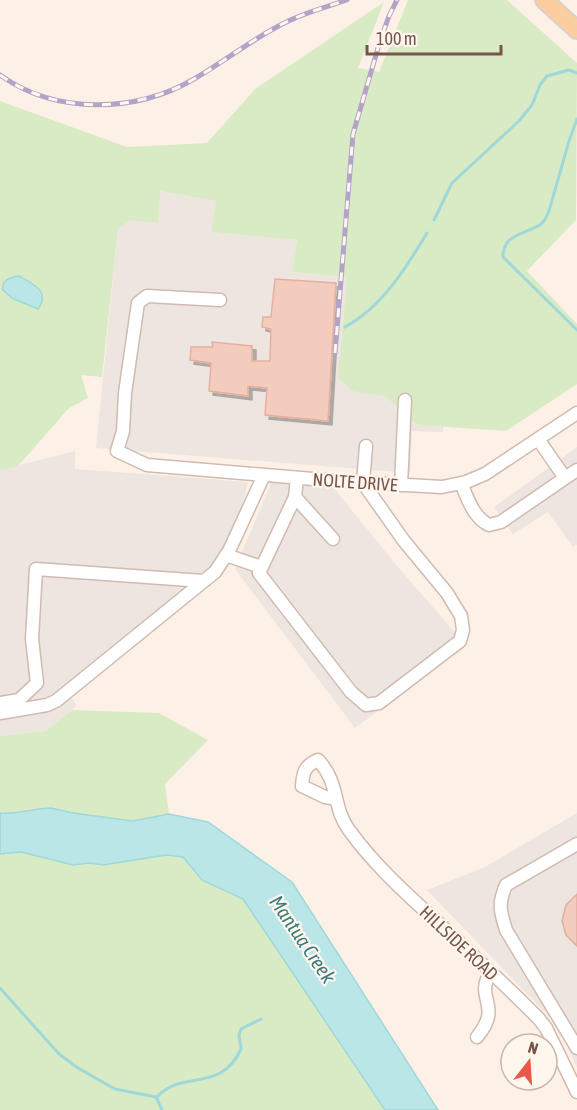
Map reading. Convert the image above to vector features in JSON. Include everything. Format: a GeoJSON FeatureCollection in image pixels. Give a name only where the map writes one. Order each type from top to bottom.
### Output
{"type":"FeatureCollection","features":[{"type":"Feature","properties":{"kind":"main road"},"geometry":{"type":"LineString","coordinates":[[544,0],[576,26]]}},
{"type":"Feature","properties":{"kind":"street","name":"NOLTE DRIVE"},"geometry":{"type":"LineString","coordinates":[[220,300],[147,296],[138,303],[125,393],[123,431],[117,451],[147,465],[363,483],[442,487],[485,474],[577,413]]}},
{"type":"Feature","properties":{"kind":"street"},"geometry":{"type":"LineString","coordinates":[[401,485],[405,400]]}},
{"type":"Feature","properties":{"kind":"street"},"geometry":{"type":"LineString","coordinates":[[538,439],[565,478]]}},
{"type":"Feature","properties":{"kind":"street"},"geometry":{"type":"LineString","coordinates":[[297,478],[295,497],[259,573],[351,692],[366,705],[379,703],[460,641],[463,630],[461,616],[447,593],[404,541],[363,483],[366,446]]}},
{"type":"Feature","properties":{"kind":"street"},"geometry":{"type":"LineString","coordinates":[[461,483],[474,512],[489,525],[501,522],[577,470]]}},
{"type":"Feature","properties":{"kind":"street"},"geometry":{"type":"LineString","coordinates":[[0,713],[47,705],[56,701],[215,572],[226,555],[264,475]]}},
{"type":"Feature","properties":{"kind":"street"},"geometry":{"type":"LineString","coordinates":[[295,497],[333,539]]}},
{"type":"Feature","properties":{"kind":"street"},"geometry":{"type":"LineString","coordinates":[[226,555],[261,567]]}},
{"type":"Feature","properties":{"kind":"street"},"geometry":{"type":"LineString","coordinates":[[0,703],[19,700],[37,683],[32,639],[36,569],[203,581]]}},
{"type":"Feature","properties":{"kind":"street","name":"HILLSIDE ROAD"},"geometry":{"type":"LineString","coordinates":[[336,799],[348,830],[385,873],[539,1019],[546,1028],[577,1092]]}},
{"type":"Feature","properties":{"kind":"street"},"geometry":{"type":"LineString","coordinates":[[577,844],[506,885],[501,896],[500,910],[506,930],[577,1048]]}},
{"type":"Feature","properties":{"kind":"street"},"geometry":{"type":"LineString","coordinates":[[477,1037],[484,1029],[490,1015],[483,988],[491,972]]}},
{"type":"Feature","properties":{"kind":"shaded area"},"geometry":{"type":"Polygon","coordinates":[[[159,191],[216,201],[211,232],[297,240],[292,272],[347,277],[341,347],[445,380],[443,432],[412,431],[410,473],[96,448],[118,229],[159,191]]]}},
{"type":"Feature","properties":{"kind":"shaded area"},"geometry":{"type":"Polygon","coordinates":[[[577,447],[577,545],[573,547],[548,512],[513,534],[494,507],[577,447]]]}},
{"type":"Feature","properties":{"kind":"shaded area"},"geometry":{"type":"Polygon","coordinates":[[[75,451],[75,469],[248,482],[242,507],[218,557],[207,572],[64,689],[77,705],[46,731],[0,736],[0,470],[75,451]]]}},
{"type":"Feature","properties":{"kind":"shaded area"},"geometry":{"type":"Polygon","coordinates":[[[271,483],[333,487],[397,566],[466,645],[355,728],[235,569],[271,483]]]}},
{"type":"Feature","properties":{"kind":"shaded area"},"geometry":{"type":"Polygon","coordinates":[[[577,813],[577,1068],[558,1026],[427,890],[485,867],[577,813]]]}},
{"type":"Feature","properties":{"kind":"green space"},"geometry":{"type":"Polygon","coordinates":[[[408,0],[507,0],[577,63],[576,220],[527,271],[577,324],[577,384],[506,431],[418,425],[385,396],[353,391],[338,378],[347,277],[292,272],[297,240],[211,232],[216,201],[160,191],[158,223],[130,220],[118,229],[102,377],[81,375],[88,398],[69,408],[18,466],[0,470],[0,101],[127,147],[207,143],[255,89],[384,2],[358,68],[379,72],[408,0]]]}},
{"type":"Feature","properties":{"kind":"green space"},"geometry":{"type":"Polygon","coordinates":[[[72,710],[159,713],[208,740],[165,784],[169,814],[133,821],[51,808],[31,809],[10,814],[0,813],[0,736],[46,731],[72,710]]]}},
{"type":"Feature","properties":{"kind":"green space"},"geometry":{"type":"Polygon","coordinates":[[[21,852],[73,865],[90,863],[104,865],[166,855],[183,857],[202,880],[243,898],[385,1110],[0,1110],[0,854],[21,852]]]}},
{"type":"Feature","properties":{"kind":"water"},"geometry":{"type":"Polygon","coordinates":[[[19,276],[39,289],[42,297],[38,309],[12,298],[3,290],[5,281],[19,276]]]}},
{"type":"Feature","properties":{"kind":"water","name":"Mantua Creek"},"geometry":{"type":"Polygon","coordinates":[[[51,808],[133,821],[169,814],[208,822],[292,882],[438,1110],[385,1110],[243,899],[202,880],[183,857],[166,855],[103,865],[90,863],[73,865],[21,852],[0,854],[0,813],[51,808]]]}},
{"type":"Feature","properties":{"kind":"building"},"geometry":{"type":"Polygon","coordinates":[[[275,279],[336,283],[328,421],[265,415],[267,388],[248,386],[248,396],[209,391],[211,363],[190,360],[191,347],[213,347],[212,342],[252,346],[252,361],[270,361],[271,329],[262,327],[263,317],[271,317],[275,279]]]}},
{"type":"Feature","properties":{"kind":"building"},"geometry":{"type":"Polygon","coordinates":[[[577,894],[577,946],[566,935],[562,921],[566,905],[577,894]]]}},
{"type":"Feature","properties":{"kind":"waterway"},"geometry":{"type":"LineString","coordinates":[[434,220],[452,183],[519,121],[532,105],[540,85],[547,76],[569,70],[577,73]]}},
{"type":"Feature","properties":{"kind":"waterway"},"geometry":{"type":"LineString","coordinates":[[577,119],[546,218],[541,224],[511,239],[504,249],[503,257],[577,330]]}},
{"type":"Feature","properties":{"kind":"waterway"},"geometry":{"type":"LineString","coordinates":[[345,327],[382,298],[402,273],[427,233]]}},
{"type":"Feature","properties":{"kind":"waterway"},"geometry":{"type":"LineString","coordinates":[[0,988],[59,1054],[78,1068],[115,1089],[156,1097],[162,1110]]}},
{"type":"Feature","properties":{"kind":"waterway"},"geometry":{"type":"LineString","coordinates":[[157,1097],[178,1084],[212,1077],[223,1072],[241,1049],[239,1035],[241,1029],[261,1019]]}},
{"type":"Feature","properties":{"kind":"railway"},"geometry":{"type":"LineString","coordinates":[[0,75],[22,88],[71,103],[96,105],[147,98],[194,79],[283,23],[347,0]]}},
{"type":"Feature","properties":{"kind":"railway"},"geometry":{"type":"LineString","coordinates":[[335,353],[353,134],[380,41],[397,0]]}}]}
